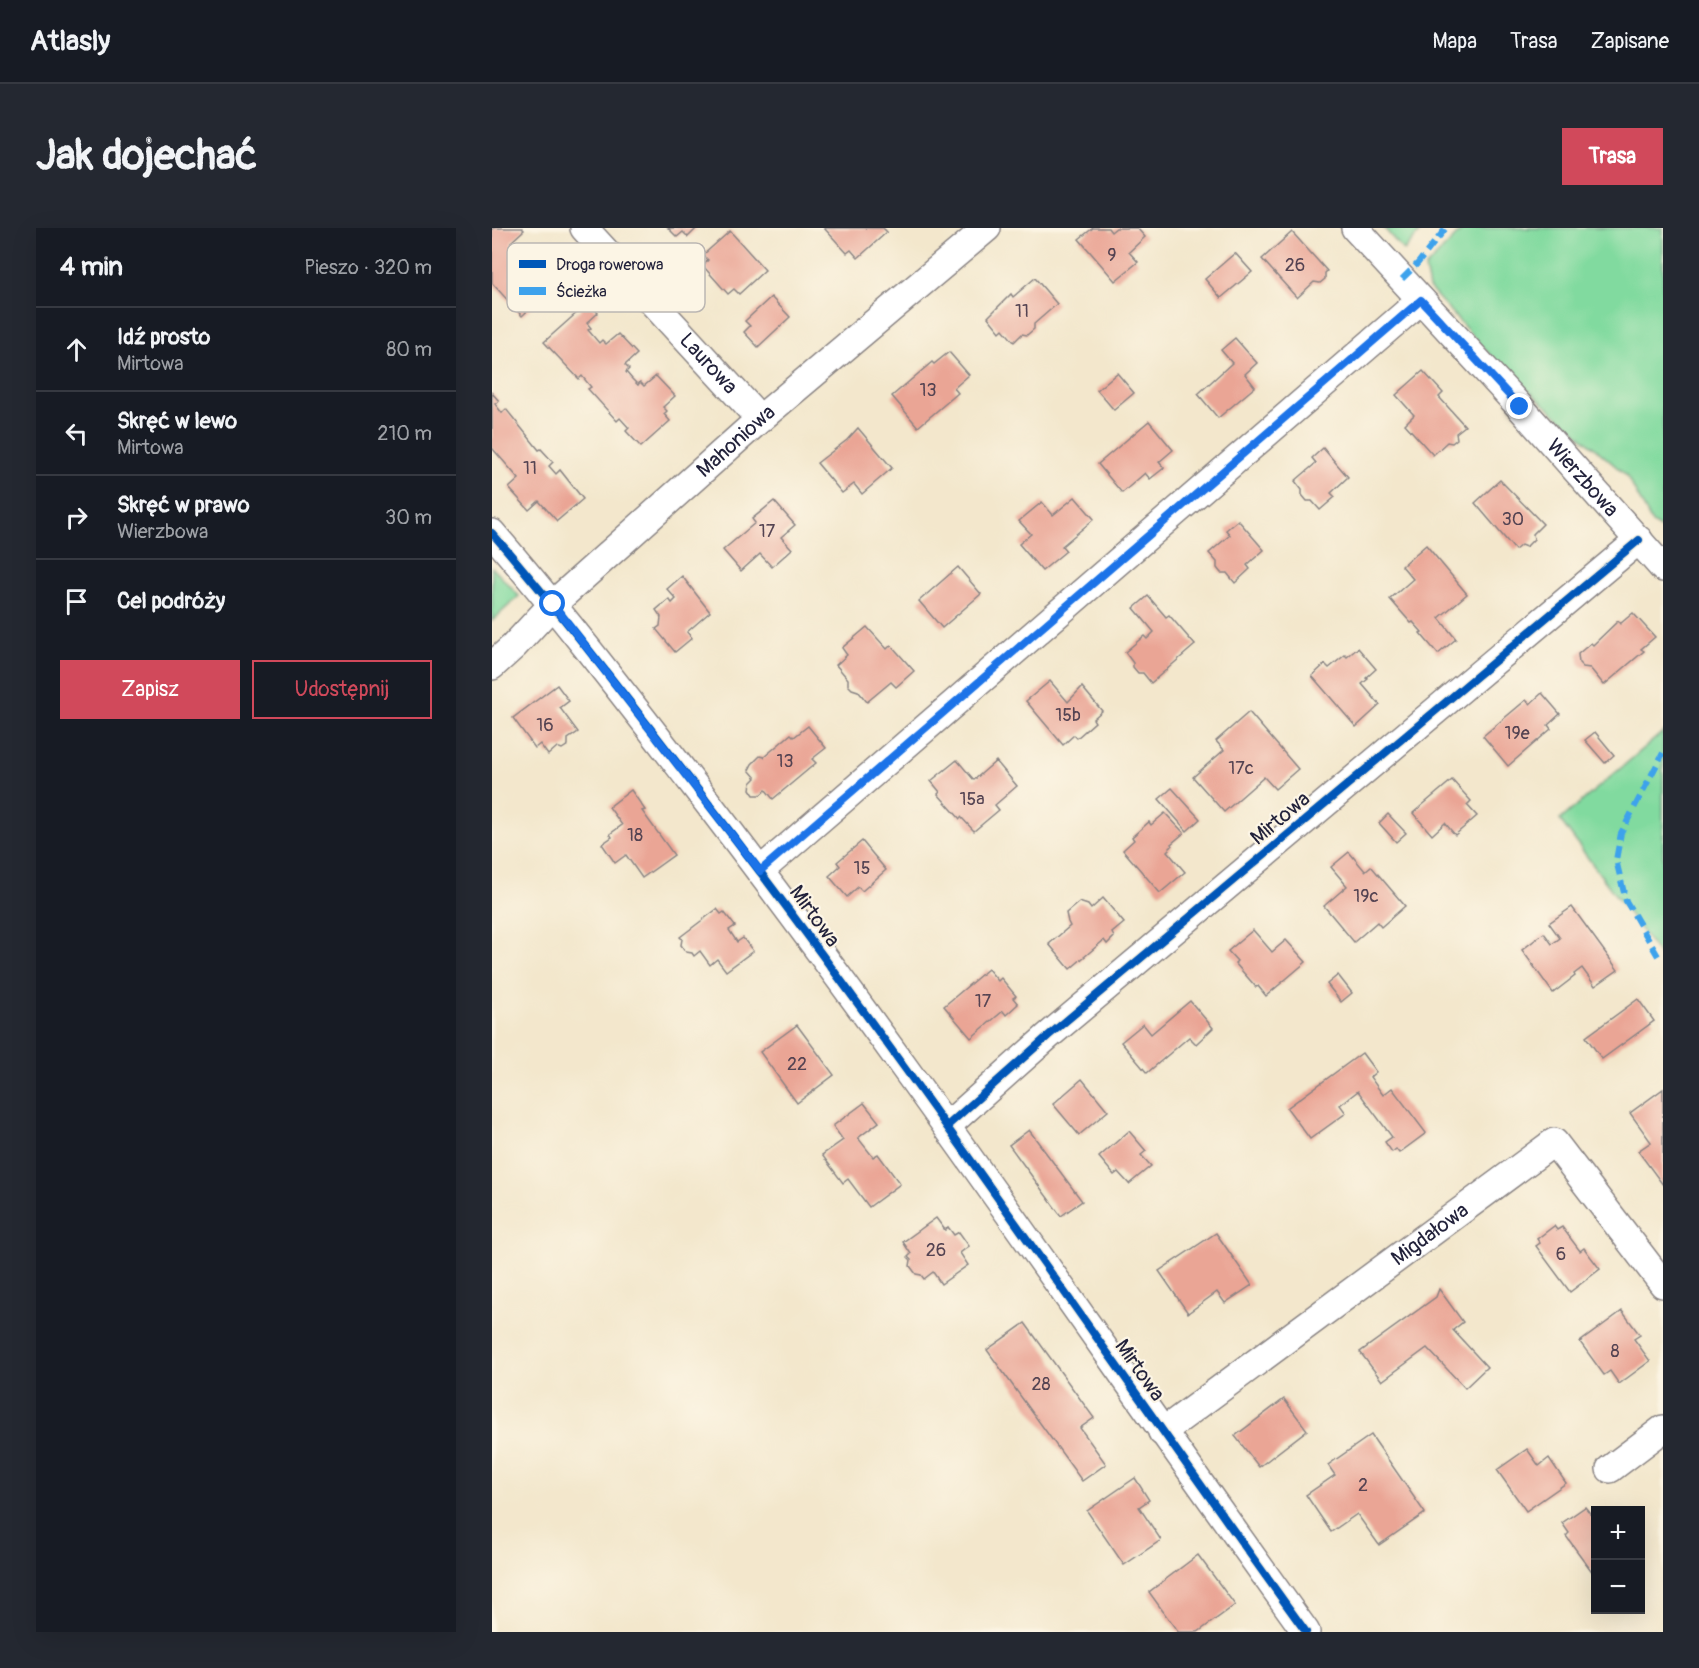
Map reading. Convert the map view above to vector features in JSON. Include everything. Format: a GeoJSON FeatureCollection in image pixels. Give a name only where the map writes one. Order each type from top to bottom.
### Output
{"type":"FeatureCollection","features":[{"type":"Feature","properties":{"kind":"street","name":"Laurowa"},"geometry":{"type":"LineString","coordinates":[[584,228],[598,243]]}},
{"type":"Feature","properties":{"kind":"street","name":"Wierzbowa"},"geometry":{"type":"LineString","coordinates":[[1355,228],[1663,568]]}},
{"type":"Feature","properties":{"kind":"street","name":"Mahoniowa"},"geometry":{"type":"LineString","coordinates":[[492,666],[553,604],[760,419],[979,231]]}},
{"type":"Feature","properties":{"kind":"street"},"geometry":{"type":"LineString","coordinates":[[760,871],[1421,300]]}},
{"type":"Feature","properties":{"kind":"street","name":"Laurowa"},"geometry":{"type":"LineString","coordinates":[[661,312],[760,419]]}},
{"type":"Feature","properties":{"kind":"street","name":"Mirtowa"},"geometry":{"type":"LineString","coordinates":[[492,534],[553,604],[760,871],[947,1126],[1306,1632]]}},
{"type":"Feature","properties":{"kind":"street","name":"Mirtowa"},"geometry":{"type":"LineString","coordinates":[[947,1126],[1048,1036],[1639,540]]}},
{"type":"Feature","properties":{"kind":"street","name":"Migdałowa"},"geometry":{"type":"LineString","coordinates":[[1162,1432],[1554,1142],[1663,1284]]}},
{"type":"Feature","properties":{"kind":"street"},"geometry":{"type":"LineString","coordinates":[[1611,1469],[1663,1429]]}},
{"type":"Feature","properties":{"kind":"green space"},"geometry":{"type":"Polygon","coordinates":[[[1384,228],[1423,228],[1404,251],[1384,228]]]}},
{"type":"Feature","properties":{"kind":"green space"},"geometry":{"type":"Polygon","coordinates":[[[1464,228],[1663,228],[1663,530],[1652,523],[1627,476],[1499,365],[1429,288],[1425,268],[1464,228]]]}},
{"type":"Feature","properties":{"kind":"green space"},"geometry":{"type":"Polygon","coordinates":[[[492,567],[519,596],[492,621],[492,567]]]}},
{"type":"Feature","properties":{"kind":"green space"},"geometry":{"type":"Polygon","coordinates":[[[1663,732],[1663,960],[1560,820],[1663,732]]]}},
{"type":"Feature","properties":{"kind":"building"},"geometry":{"type":"Polygon","coordinates":[[[492,228],[522,228],[524,230],[512,243],[507,243],[507,300],[492,283],[492,228]]]}},
{"type":"Feature","properties":{"kind":"building"},"geometry":{"type":"Polygon","coordinates":[[[668,228],[697,228],[688,237],[683,232],[677,237],[668,228]]]}},
{"type":"Feature","properties":{"kind":"building"},"geometry":{"type":"Polygon","coordinates":[[[824,228],[883,228],[887,232],[858,258],[851,250],[847,253],[824,228]]]}},
{"type":"Feature","properties":{"kind":"building"},"geometry":{"type":"Polygon","coordinates":[[[1093,228],[1108,228],[1111,232],[1116,228],[1137,228],[1145,237],[1129,252],[1138,262],[1115,281],[1079,239],[1093,228]]]}},
{"type":"Feature","properties":{"kind":"building"},"geometry":{"type":"Polygon","coordinates":[[[730,231],[765,270],[739,294],[734,289],[728,294],[705,268],[708,260],[705,253],[730,231]]]}},
{"type":"Feature","properties":{"kind":"building"},"geometry":{"type":"Polygon","coordinates":[[[1292,232],[1327,271],[1325,279],[1320,283],[1314,282],[1297,298],[1262,259],[1292,232]]]}},
{"type":"Feature","properties":{"kind":"building"},"geometry":{"type":"Polygon","coordinates":[[[1235,253],[1252,272],[1221,298],[1205,279],[1235,253]]]}},
{"type":"Feature","properties":{"kind":"building"},"geometry":{"type":"Polygon","coordinates":[[[1035,278],[1057,304],[1034,324],[1034,329],[1027,335],[1022,334],[1014,342],[1003,329],[1000,332],[988,317],[1011,294],[1013,297],[1035,278]]]}},
{"type":"Feature","properties":{"kind":"building"},"geometry":{"type":"Polygon","coordinates":[[[771,297],[790,317],[758,347],[744,332],[750,326],[745,321],[771,297]]]}},
{"type":"Feature","properties":{"kind":"building"},"geometry":{"type":"Polygon","coordinates":[[[578,312],[597,312],[587,323],[591,328],[588,330],[599,343],[602,340],[606,344],[618,334],[637,354],[625,365],[629,369],[626,372],[632,379],[638,385],[640,382],[644,386],[656,376],[675,396],[663,407],[667,411],[664,414],[670,421],[641,447],[626,431],[629,428],[620,418],[617,421],[588,389],[591,387],[582,376],[579,379],[544,342],[578,312]]]}},
{"type":"Feature","properties":{"kind":"building"},"geometry":{"type":"Polygon","coordinates":[[[1235,338],[1257,363],[1245,374],[1255,387],[1218,418],[1198,394],[1232,363],[1221,350],[1235,338]]]}},
{"type":"Feature","properties":{"kind":"building"},"geometry":{"type":"Polygon","coordinates":[[[949,352],[969,375],[954,388],[958,393],[918,427],[892,396],[932,362],[934,364],[949,352]]]}},
{"type":"Feature","properties":{"kind":"building"},"geometry":{"type":"Polygon","coordinates":[[[1423,371],[1443,393],[1439,397],[1465,426],[1456,433],[1457,439],[1452,443],[1447,442],[1433,455],[1405,424],[1414,415],[1396,395],[1423,371]]]}},
{"type":"Feature","properties":{"kind":"building"},"geometry":{"type":"Polygon","coordinates":[[[1117,373],[1134,393],[1114,410],[1097,390],[1117,373]]]}},
{"type":"Feature","properties":{"kind":"building"},"geometry":{"type":"Polygon","coordinates":[[[492,393],[499,401],[495,404],[502,413],[506,409],[539,450],[541,449],[553,462],[549,466],[556,474],[560,470],[583,499],[557,521],[539,501],[529,510],[509,488],[519,479],[492,448],[492,393]]]}},
{"type":"Feature","properties":{"kind":"building"},"geometry":{"type":"Polygon","coordinates":[[[1149,421],[1173,450],[1159,462],[1164,468],[1150,479],[1145,473],[1122,493],[1098,464],[1149,421]]]}},
{"type":"Feature","properties":{"kind":"building"},"geometry":{"type":"Polygon","coordinates":[[[858,428],[892,468],[862,494],[854,484],[842,493],[817,463],[847,440],[858,428]]]}},
{"type":"Feature","properties":{"kind":"building"},"geometry":{"type":"Polygon","coordinates":[[[1323,448],[1348,477],[1331,493],[1335,497],[1320,510],[1312,501],[1307,501],[1295,481],[1316,463],[1312,458],[1323,448]]]}},
{"type":"Feature","properties":{"kind":"building"},"geometry":{"type":"Polygon","coordinates":[[[1500,480],[1543,524],[1533,534],[1534,539],[1526,547],[1521,545],[1515,550],[1475,503],[1500,480]]]}},
{"type":"Feature","properties":{"kind":"building"},"geometry":{"type":"Polygon","coordinates":[[[1075,497],[1094,519],[1062,546],[1066,551],[1042,571],[1019,544],[1031,534],[1019,521],[1042,502],[1053,515],[1075,497]]]}},
{"type":"Feature","properties":{"kind":"building"},"geometry":{"type":"Polygon","coordinates":[[[774,501],[795,525],[781,537],[792,549],[772,567],[760,554],[741,571],[723,550],[755,523],[752,519],[774,501]]]}},
{"type":"Feature","properties":{"kind":"building"},"geometry":{"type":"Polygon","coordinates":[[[1238,520],[1264,550],[1247,565],[1250,569],[1235,583],[1227,573],[1221,573],[1217,568],[1217,562],[1209,553],[1230,535],[1226,530],[1238,520]]]}},
{"type":"Feature","properties":{"kind":"building"},"geometry":{"type":"Polygon","coordinates":[[[1426,545],[1467,594],[1439,618],[1456,639],[1438,654],[1420,633],[1422,632],[1390,599],[1413,579],[1402,566],[1426,545]]]}},
{"type":"Feature","properties":{"kind":"building"},"geometry":{"type":"Polygon","coordinates":[[[958,567],[981,594],[942,628],[919,601],[958,567]]]}},
{"type":"Feature","properties":{"kind":"building"},"geometry":{"type":"Polygon","coordinates":[[[682,576],[710,612],[687,632],[692,638],[675,652],[656,629],[660,626],[661,617],[656,610],[669,599],[672,603],[676,599],[667,589],[682,576]]]}},
{"type":"Feature","properties":{"kind":"building"},"geometry":{"type":"Polygon","coordinates":[[[1148,596],[1166,617],[1169,615],[1195,645],[1151,683],[1143,673],[1138,673],[1125,652],[1144,636],[1147,639],[1154,632],[1134,608],[1148,596]]]}},
{"type":"Feature","properties":{"kind":"building"},"geometry":{"type":"Polygon","coordinates":[[[1633,613],[1655,637],[1641,649],[1644,651],[1604,685],[1590,668],[1583,667],[1579,663],[1578,654],[1591,643],[1593,645],[1618,621],[1620,624],[1633,613]]]}},
{"type":"Feature","properties":{"kind":"building"},"geometry":{"type":"Polygon","coordinates":[[[867,627],[887,649],[891,645],[914,671],[896,687],[891,682],[867,702],[858,691],[848,685],[848,679],[836,665],[847,655],[842,648],[867,627]]]}},
{"type":"Feature","properties":{"kind":"building"},"geometry":{"type":"Polygon","coordinates":[[[1358,648],[1376,669],[1362,684],[1380,705],[1356,727],[1312,676],[1325,664],[1329,668],[1358,648]]]}},
{"type":"Feature","properties":{"kind":"building"},"geometry":{"type":"Polygon","coordinates":[[[1050,681],[1068,702],[1082,687],[1102,711],[1093,719],[1095,722],[1077,738],[1074,735],[1063,745],[1026,701],[1050,681]]]}},
{"type":"Feature","properties":{"kind":"building"},"geometry":{"type":"Polygon","coordinates":[[[557,685],[569,701],[560,708],[578,732],[568,739],[568,745],[562,749],[557,747],[548,755],[540,744],[535,748],[513,718],[557,685]]]}},
{"type":"Feature","properties":{"kind":"building"},"geometry":{"type":"Polygon","coordinates":[[[1542,693],[1560,714],[1548,725],[1551,729],[1508,766],[1483,736],[1526,700],[1530,704],[1542,693]]]}},
{"type":"Feature","properties":{"kind":"building"},"geometry":{"type":"Polygon","coordinates":[[[1249,712],[1298,769],[1275,789],[1264,777],[1224,812],[1193,777],[1224,750],[1216,741],[1249,712]]]}},
{"type":"Feature","properties":{"kind":"building"},"geometry":{"type":"Polygon","coordinates":[[[808,726],[826,748],[812,759],[816,763],[773,799],[766,790],[760,795],[754,795],[750,789],[751,783],[756,778],[749,770],[752,764],[791,734],[794,737],[808,726]]]}},
{"type":"Feature","properties":{"kind":"building"},"geometry":{"type":"Polygon","coordinates":[[[1595,732],[1614,755],[1605,763],[1585,740],[1595,732]]]}},
{"type":"Feature","properties":{"kind":"building"},"geometry":{"type":"Polygon","coordinates":[[[957,760],[974,780],[996,761],[1017,786],[995,805],[999,810],[974,831],[938,794],[940,792],[931,781],[957,760]]]}},
{"type":"Feature","properties":{"kind":"building"},"geometry":{"type":"Polygon","coordinates":[[[1452,780],[1471,801],[1467,805],[1477,816],[1455,835],[1445,823],[1432,835],[1413,813],[1452,780]]]}},
{"type":"Feature","properties":{"kind":"building"},"geometry":{"type":"Polygon","coordinates":[[[1172,788],[1200,819],[1187,831],[1159,799],[1172,788]]]}},
{"type":"Feature","properties":{"kind":"building"},"geometry":{"type":"Polygon","coordinates":[[[631,790],[645,810],[642,811],[674,855],[642,878],[626,855],[615,863],[602,844],[612,837],[610,834],[622,825],[609,807],[631,790]]]}},
{"type":"Feature","properties":{"kind":"building"},"geometry":{"type":"Polygon","coordinates":[[[1165,813],[1184,833],[1171,844],[1172,846],[1167,851],[1185,872],[1160,893],[1123,850],[1134,840],[1132,837],[1149,822],[1151,825],[1165,813]]]}},
{"type":"Feature","properties":{"kind":"building"},"geometry":{"type":"Polygon","coordinates":[[[1388,814],[1406,833],[1396,842],[1379,823],[1388,814]]]}},
{"type":"Feature","properties":{"kind":"building"},"geometry":{"type":"Polygon","coordinates":[[[862,841],[886,870],[862,891],[858,887],[847,897],[829,876],[840,866],[837,862],[862,841]]]}},
{"type":"Feature","properties":{"kind":"building"},"geometry":{"type":"Polygon","coordinates":[[[1349,852],[1365,871],[1371,866],[1405,906],[1381,927],[1377,922],[1354,942],[1324,906],[1347,886],[1331,867],[1349,852]]]}},
{"type":"Feature","properties":{"kind":"building"},"geometry":{"type":"Polygon","coordinates":[[[1103,898],[1124,923],[1112,933],[1114,937],[1107,944],[1104,940],[1070,969],[1049,944],[1070,926],[1066,913],[1079,902],[1088,905],[1091,909],[1103,898]]]}},
{"type":"Feature","properties":{"kind":"building"},"geometry":{"type":"Polygon","coordinates":[[[1572,907],[1618,970],[1595,986],[1582,968],[1553,993],[1522,950],[1544,933],[1552,944],[1560,938],[1549,923],[1572,907]]]}},
{"type":"Feature","properties":{"kind":"building"},"geometry":{"type":"Polygon","coordinates":[[[717,909],[721,914],[724,912],[735,926],[729,930],[737,942],[743,938],[753,951],[726,971],[717,959],[710,965],[700,951],[694,956],[686,952],[681,945],[680,937],[717,909]]]}},
{"type":"Feature","properties":{"kind":"building"},"geometry":{"type":"Polygon","coordinates":[[[1253,930],[1272,952],[1286,940],[1306,962],[1266,996],[1235,963],[1237,961],[1228,951],[1253,930]]]}},
{"type":"Feature","properties":{"kind":"building"},"geometry":{"type":"Polygon","coordinates":[[[988,969],[998,981],[1001,978],[1016,996],[1013,998],[1018,1004],[1006,1015],[1003,1011],[971,1038],[944,1006],[988,969]]]}},
{"type":"Feature","properties":{"kind":"building"},"geometry":{"type":"Polygon","coordinates":[[[1338,975],[1352,993],[1341,1002],[1327,984],[1338,975]]]}},
{"type":"Feature","properties":{"kind":"building"},"geometry":{"type":"Polygon","coordinates":[[[1638,999],[1654,1021],[1602,1059],[1586,1037],[1638,999]]]}},
{"type":"Feature","properties":{"kind":"building"},"geometry":{"type":"Polygon","coordinates":[[[1190,1001],[1213,1028],[1196,1044],[1189,1037],[1147,1073],[1121,1042],[1143,1024],[1151,1034],[1190,1001]]]}},
{"type":"Feature","properties":{"kind":"building"},"geometry":{"type":"Polygon","coordinates":[[[797,1025],[834,1075],[797,1103],[760,1052],[797,1025]]]}},
{"type":"Feature","properties":{"kind":"building"},"geometry":{"type":"Polygon","coordinates":[[[1362,1053],[1376,1072],[1370,1077],[1383,1095],[1392,1088],[1426,1133],[1399,1153],[1396,1149],[1392,1152],[1385,1142],[1392,1137],[1358,1091],[1340,1105],[1346,1113],[1310,1139],[1287,1108],[1362,1053]]]}},
{"type":"Feature","properties":{"kind":"building"},"geometry":{"type":"Polygon","coordinates":[[[1082,1079],[1108,1111],[1079,1135],[1053,1104],[1082,1079]]]}},
{"type":"Feature","properties":{"kind":"building"},"geometry":{"type":"Polygon","coordinates":[[[1663,1089],[1663,1185],[1638,1151],[1651,1142],[1630,1113],[1663,1089]]]}},
{"type":"Feature","properties":{"kind":"building"},"geometry":{"type":"Polygon","coordinates":[[[864,1103],[879,1122],[858,1138],[873,1157],[878,1154],[900,1184],[869,1207],[848,1179],[843,1183],[822,1155],[843,1140],[833,1126],[864,1103]]]}},
{"type":"Feature","properties":{"kind":"building"},"geometry":{"type":"Polygon","coordinates":[[[1029,1130],[1082,1201],[1061,1216],[1009,1145],[1029,1130]]]}},
{"type":"Feature","properties":{"kind":"building"},"geometry":{"type":"Polygon","coordinates":[[[1129,1131],[1146,1151],[1141,1155],[1151,1166],[1129,1184],[1118,1172],[1114,1175],[1099,1157],[1129,1131]]]}},
{"type":"Feature","properties":{"kind":"building"},"geometry":{"type":"Polygon","coordinates":[[[936,1218],[945,1230],[948,1227],[954,1235],[959,1232],[969,1246],[960,1253],[968,1265],[941,1284],[933,1272],[924,1279],[921,1275],[916,1274],[910,1266],[911,1260],[908,1257],[911,1254],[903,1242],[936,1218]]]}},
{"type":"Feature","properties":{"kind":"building"},"geometry":{"type":"Polygon","coordinates":[[[1554,1226],[1557,1230],[1562,1227],[1580,1251],[1584,1248],[1600,1269],[1570,1292],[1536,1246],[1540,1243],[1537,1239],[1554,1226]]]}},
{"type":"Feature","properties":{"kind":"building"},"geometry":{"type":"Polygon","coordinates":[[[1216,1233],[1252,1285],[1225,1303],[1217,1292],[1188,1313],[1159,1271],[1216,1233]]]}},
{"type":"Feature","properties":{"kind":"building"},"geometry":{"type":"Polygon","coordinates":[[[1439,1289],[1463,1322],[1453,1330],[1487,1367],[1465,1388],[1427,1348],[1382,1381],[1360,1352],[1436,1297],[1439,1289]]]}},
{"type":"Feature","properties":{"kind":"building"},"geometry":{"type":"Polygon","coordinates":[[[1622,1311],[1640,1335],[1634,1339],[1650,1361],[1619,1384],[1610,1371],[1604,1375],[1580,1342],[1622,1311]]]}},
{"type":"Feature","properties":{"kind":"building"},"geometry":{"type":"Polygon","coordinates":[[[1025,1323],[1094,1418],[1080,1428],[1106,1464],[1082,1481],[987,1350],[1025,1323]]]}},
{"type":"Feature","properties":{"kind":"building"},"geometry":{"type":"Polygon","coordinates":[[[1284,1399],[1307,1430],[1259,1467],[1235,1436],[1284,1399]]]}},
{"type":"Feature","properties":{"kind":"building"},"geometry":{"type":"Polygon","coordinates":[[[1371,1435],[1425,1513],[1379,1545],[1357,1514],[1331,1532],[1306,1495],[1335,1475],[1328,1465],[1371,1435]]]}},
{"type":"Feature","properties":{"kind":"building"},"geometry":{"type":"Polygon","coordinates":[[[1527,1449],[1539,1466],[1549,1458],[1566,1483],[1526,1511],[1497,1470],[1527,1449]]]}},
{"type":"Feature","properties":{"kind":"building"},"geometry":{"type":"Polygon","coordinates":[[[1135,1478],[1149,1500],[1139,1507],[1161,1540],[1124,1565],[1087,1511],[1135,1478]]]}},
{"type":"Feature","properties":{"kind":"building"},"geometry":{"type":"Polygon","coordinates":[[[1585,1507],[1591,1514],[1591,1570],[1566,1536],[1569,1533],[1562,1523],[1585,1507]]]}},
{"type":"Feature","properties":{"kind":"building"},"geometry":{"type":"Polygon","coordinates":[[[1198,1555],[1235,1605],[1198,1632],[1178,1632],[1149,1592],[1198,1555]]]}},
{"type":"Feature","properties":{"kind":"marked path"},"geometry":{"type":"LineString","coordinates":[[1402,279],[1446,228]]}},
{"type":"Feature","properties":{"kind":"marked path"},"geometry":{"type":"LineString","coordinates":[[1658,956],[1626,901],[1616,860],[1621,833],[1663,753]]}},
{"type":"Feature","properties":{"kind":"cycle path"},"geometry":{"type":"LineString","coordinates":[[492,533],[595,658],[694,785],[851,994],[1306,1632]]}},
{"type":"Feature","properties":{"kind":"cycle path"},"geometry":{"type":"LineString","coordinates":[[947,1126],[1048,1036],[1639,540]]}},
{"type":"Feature","properties":{"kind":"route"},"geometry":{"type":"LineString","coordinates":[[553,604],[760,871],[1421,300],[1520,407]]}}]}
